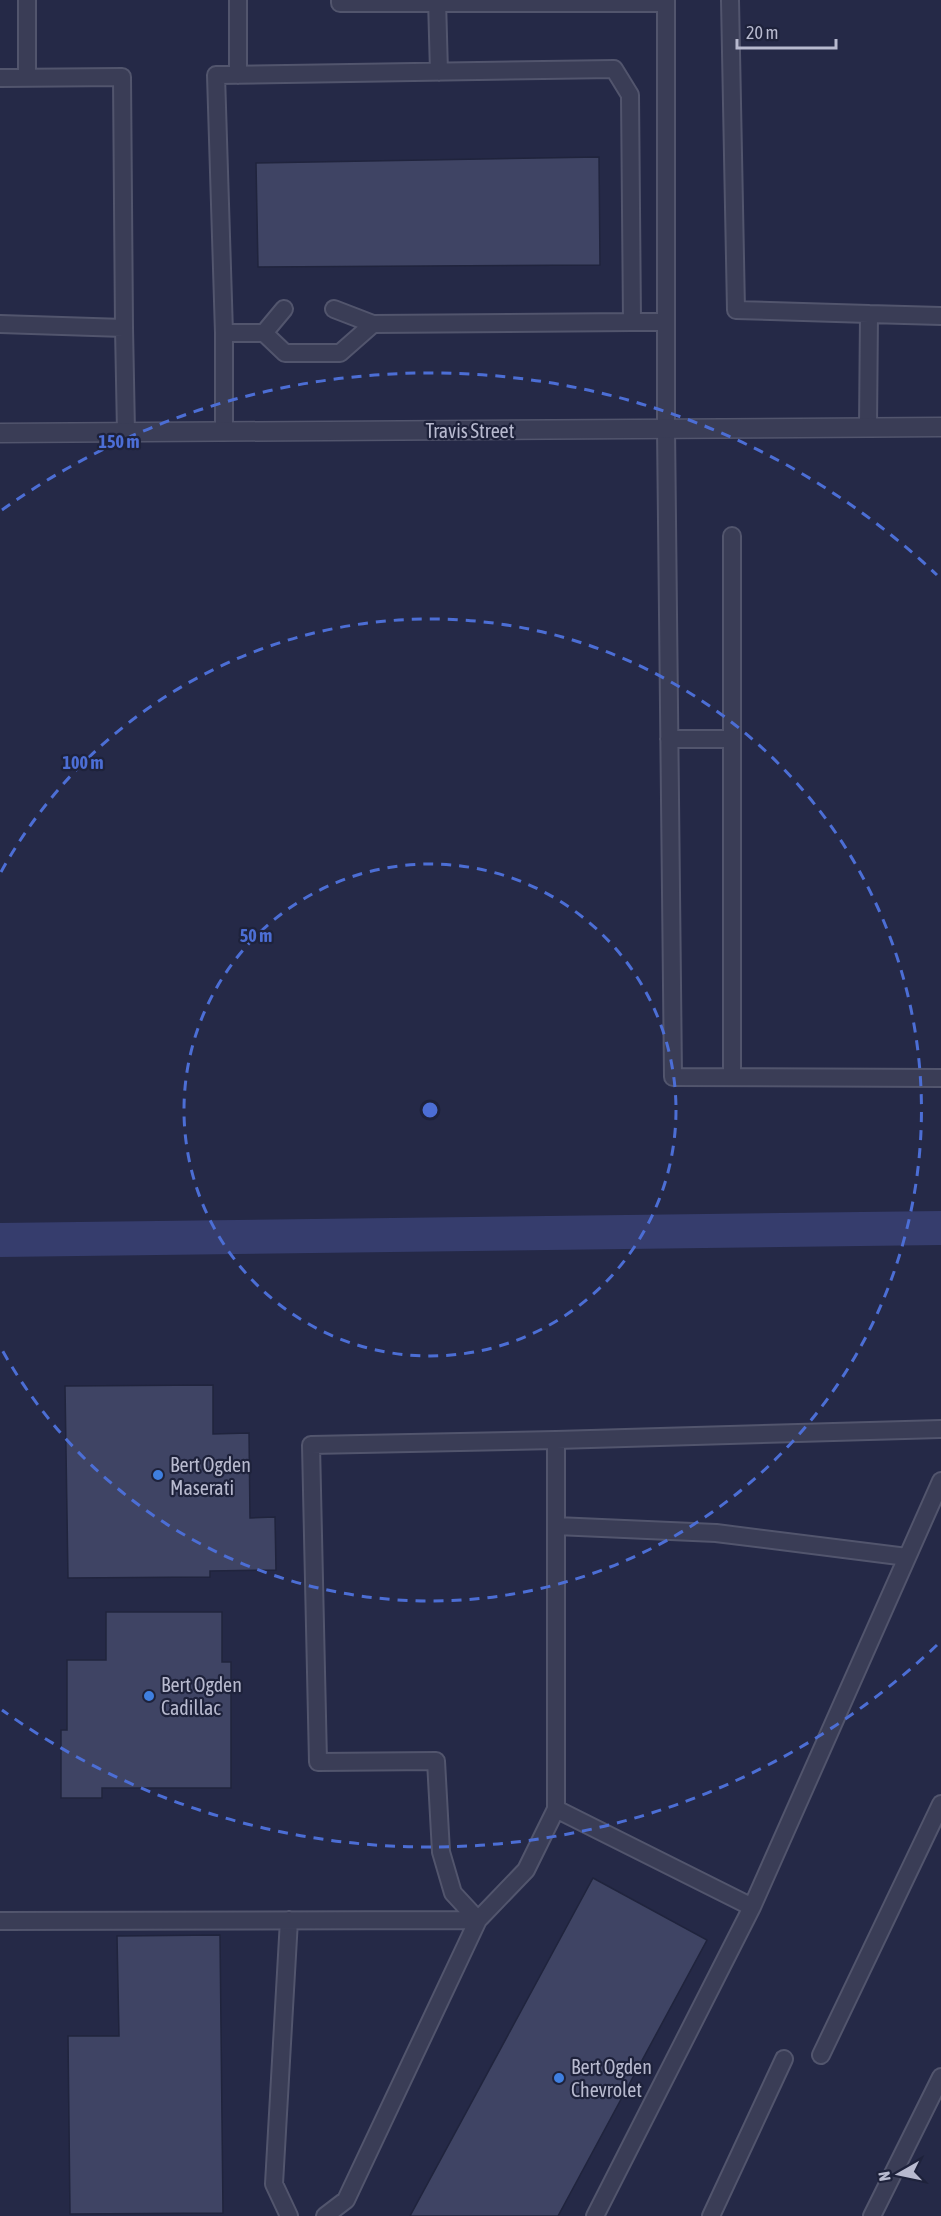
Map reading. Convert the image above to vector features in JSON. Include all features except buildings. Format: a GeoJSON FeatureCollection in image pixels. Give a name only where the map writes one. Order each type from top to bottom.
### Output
{"type":"FeatureCollection","features":[{"type":"Feature","properties":{"kind":"street","name":"Travis Street"},"geometry":{"type":"LineString","coordinates":[[0,433],[941,427]]}},
{"type":"Feature","properties":{"kind":"lane"},"geometry":{"type":"LineString","coordinates":[[27,0],[27,78]]}},
{"type":"Feature","properties":{"kind":"lane"},"geometry":{"type":"LineString","coordinates":[[238,0],[238,75]]}},
{"type":"Feature","properties":{"kind":"lane"},"geometry":{"type":"LineString","coordinates":[[340,0],[340,3],[666,1],[666,428],[673,1077],[941,1078]]}},
{"type":"Feature","properties":{"kind":"lane"},"geometry":{"type":"LineString","coordinates":[[730,0],[736,310],[941,316]]}},
{"type":"Feature","properties":{"kind":"lane"},"geometry":{"type":"LineString","coordinates":[[437,1],[439,72]]}},
{"type":"Feature","properties":{"kind":"lane"},"geometry":{"type":"LineString","coordinates":[[224,432],[224,333],[216,75],[614,69],[630,95],[632,322]]}},
{"type":"Feature","properties":{"kind":"lane"},"geometry":{"type":"LineString","coordinates":[[0,78],[122,77],[126,432]]}},
{"type":"Feature","properties":{"kind":"lane"},"geometry":{"type":"LineString","coordinates":[[264,333],[284,309]]}},
{"type":"Feature","properties":{"kind":"lane"},"geometry":{"type":"LineString","coordinates":[[334,309],[372,324],[666,322]]}},
{"type":"Feature","properties":{"kind":"lane"},"geometry":{"type":"LineString","coordinates":[[868,427],[869,314]]}},
{"type":"Feature","properties":{"kind":"lane"},"geometry":{"type":"LineString","coordinates":[[0,324],[124,328]]}},
{"type":"Feature","properties":{"kind":"lane"},"geometry":{"type":"LineString","coordinates":[[224,333],[264,333],[285,353],[340,353],[372,324]]}},
{"type":"Feature","properties":{"kind":"lane"},"geometry":{"type":"LineString","coordinates":[[732,536],[732,1077]]}},
{"type":"Feature","properties":{"kind":"lane"},"geometry":{"type":"LineString","coordinates":[[669,738],[731,739]]}},
{"type":"Feature","properties":{"kind":"lane"},"geometry":{"type":"LineString","coordinates":[[478,1920],[453,1893],[441,1852],[436,1761],[318,1762],[311,1444],[556,1440],[941,1429]]}},
{"type":"Feature","properties":{"kind":"lane"},"geometry":{"type":"LineString","coordinates":[[325,2216],[346,2200],[478,1920],[526,1870],[556,1809],[556,1440]]}},
{"type":"Feature","properties":{"kind":"lane"},"geometry":{"type":"LineString","coordinates":[[595,2216],[752,1907],[941,1481]]}},
{"type":"Feature","properties":{"kind":"lane"},"geometry":{"type":"LineString","coordinates":[[556,1526],[716,1533],[908,1557]]}},
{"type":"Feature","properties":{"kind":"lane"},"geometry":{"type":"LineString","coordinates":[[821,2055],[941,1804]]}},
{"type":"Feature","properties":{"kind":"lane"},"geometry":{"type":"LineString","coordinates":[[556,1809],[752,1907]]}},
{"type":"Feature","properties":{"kind":"lane"},"geometry":{"type":"LineString","coordinates":[[289,1920],[274,2184],[289,2216]]}},
{"type":"Feature","properties":{"kind":"lane"},"geometry":{"type":"LineString","coordinates":[[0,1921],[478,1920]]}},
{"type":"Feature","properties":{"kind":"lane"},"geometry":{"type":"LineString","coordinates":[[711,2216],[784,2059]]}},
{"type":"Feature","properties":{"kind":"lane"},"geometry":{"type":"LineString","coordinates":[[872,2216],[941,2077]]}},
{"type":"Feature","properties":{"kind":"waterway"},"geometry":{"type":"LineString","coordinates":[[0,1240],[941,1228]]}},
{"type":"Feature","properties":{"kind":"place","name":"Bert Ogden Maserati"},"geometry":{"type":"Point","coordinates":[158,1475]}},
{"type":"Feature","properties":{"kind":"place","name":"Bert Ogden Cadillac"},"geometry":{"type":"Point","coordinates":[149,1696]}},
{"type":"Feature","properties":{"kind":"place","name":"Bert Ogden Chevrolet"},"geometry":{"type":"Point","coordinates":[559,2078]}}]}
